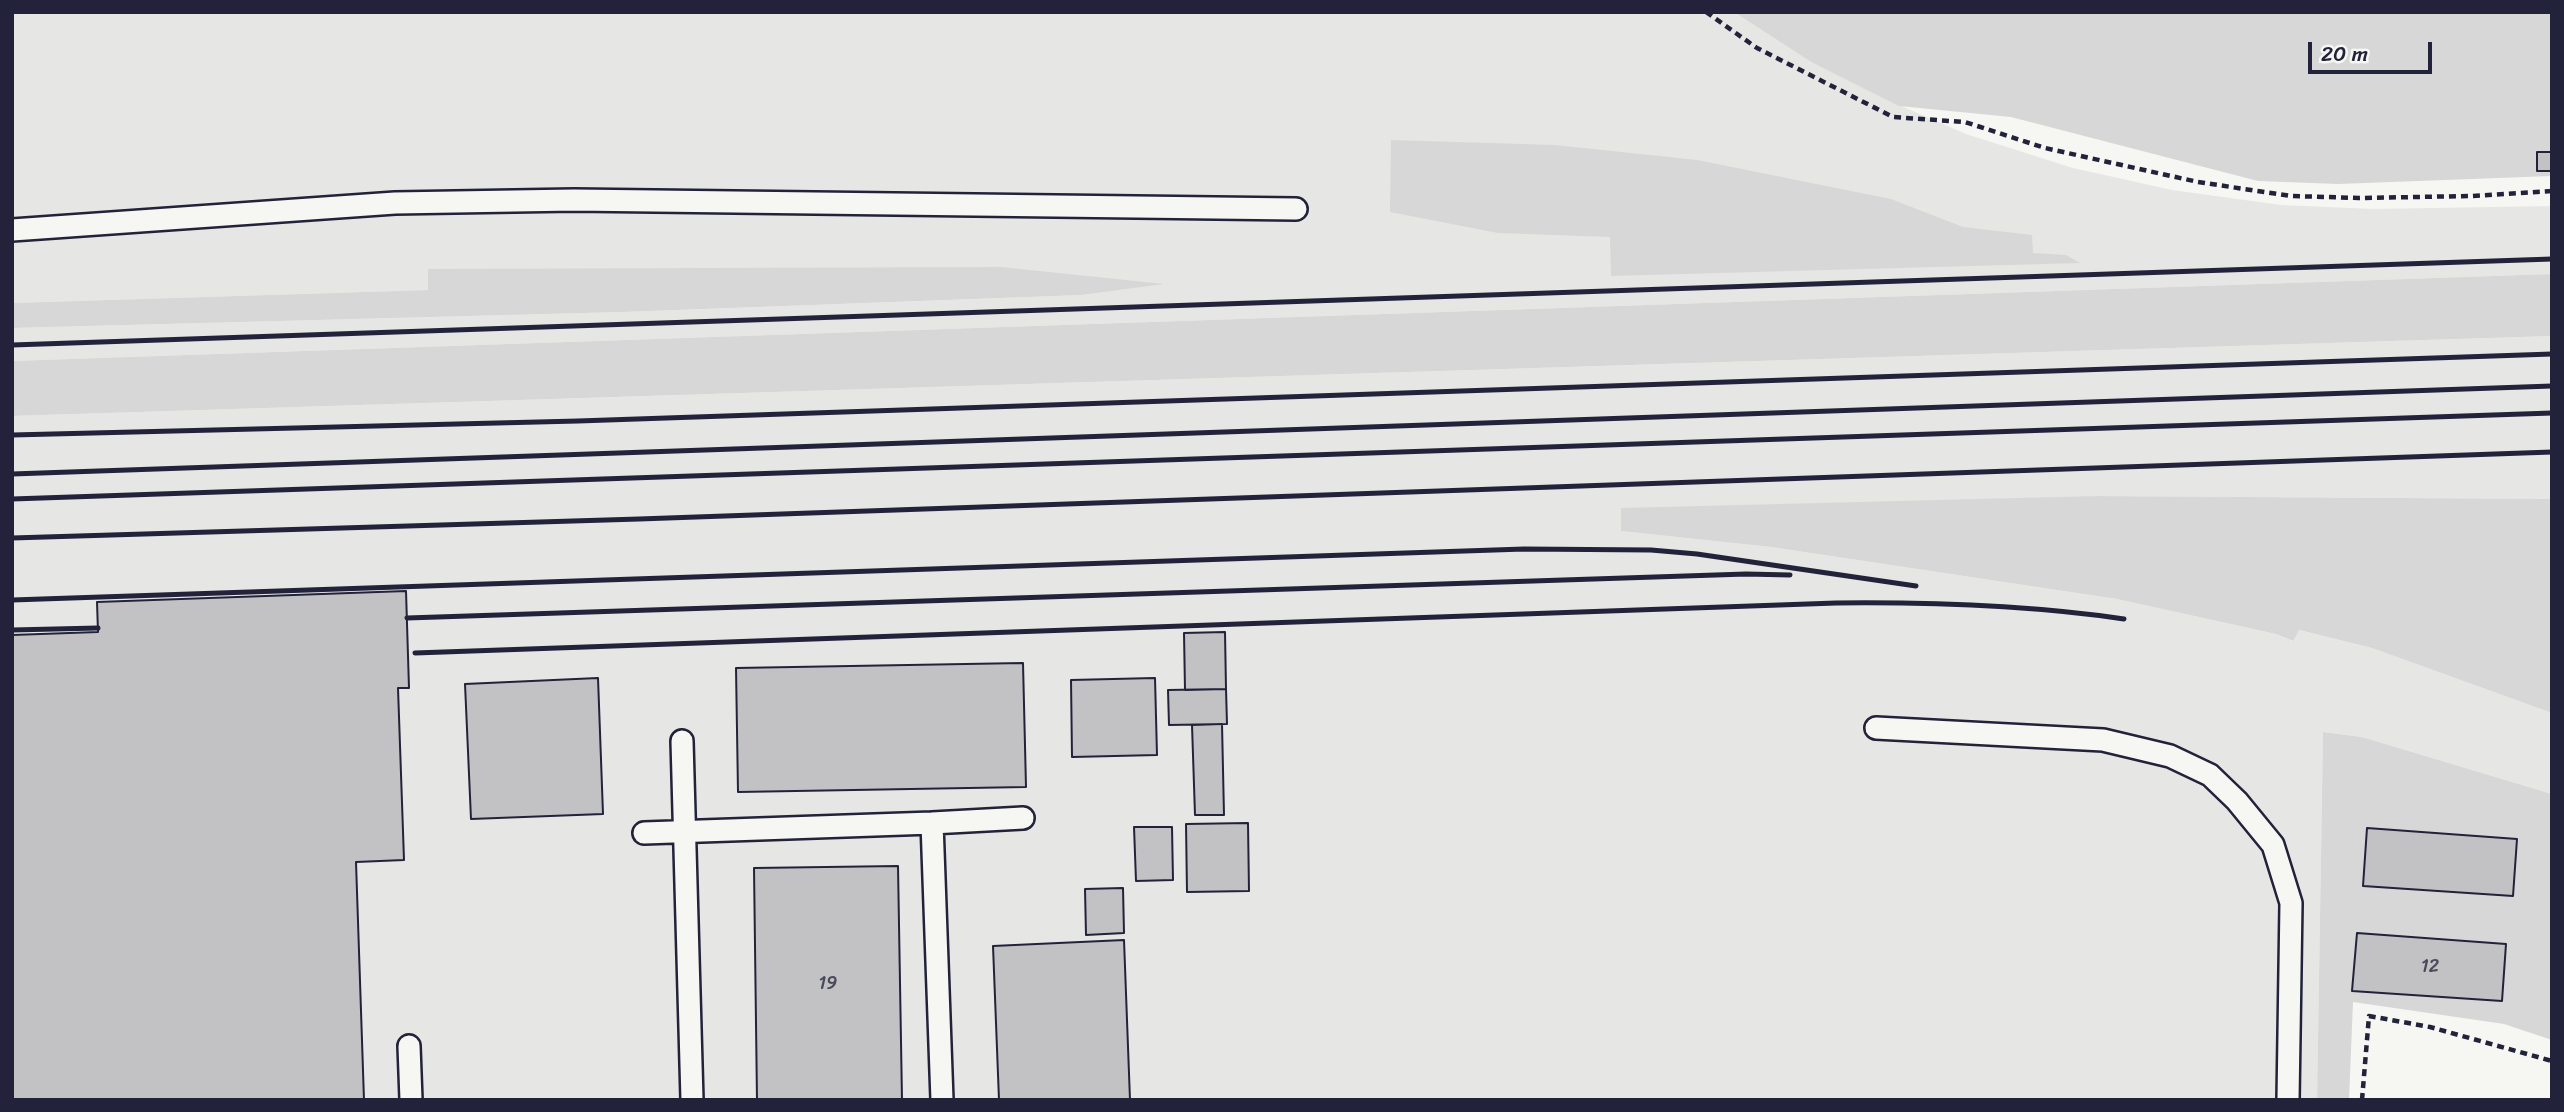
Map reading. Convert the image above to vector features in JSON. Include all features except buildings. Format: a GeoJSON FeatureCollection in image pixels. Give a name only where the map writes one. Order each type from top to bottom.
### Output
{"type":"FeatureCollection","features":[{"type":"Feature","properties":{"kind":"lane"},"geometry":{"type":"LineString","coordinates":[[12,230],[395,203],[574,200],[1296,209]]}},
{"type":"Feature","properties":{"kind":"lane"},"geometry":{"type":"LineString","coordinates":[[1876,728],[2103,740],[2169,755],[2210,775],[2237,801],[2273,845],[2291,904],[2288,1100]]}},
{"type":"Feature","properties":{"kind":"lane"},"geometry":{"type":"LineString","coordinates":[[682,741],[692,1100]]}},
{"type":"Feature","properties":{"kind":"lane"},"geometry":{"type":"LineString","coordinates":[[644,833],[1023,818]]}},
{"type":"Feature","properties":{"kind":"lane"},"geometry":{"type":"LineString","coordinates":[[932,823],[942,1100]]}},
{"type":"Feature","properties":{"kind":"lane"},"geometry":{"type":"LineString","coordinates":[[410,1046],[411,1100]]}},
{"type":"Feature","properties":{"kind":"path"},"geometry":{"type":"LineString","coordinates":[[1706,12],[1758,48],[1893,117],[1965,122],[2045,148],[2198,181],[2291,196],[2471,196],[2552,191]]}},
{"type":"Feature","properties":{"kind":"path"},"geometry":{"type":"LineString","coordinates":[[2362,1100],[2369,1016],[2430,1027],[2552,1061]]}},
{"type":"Feature","properties":{"kind":"shaded area"},"geometry":{"type":"Polygon","coordinates":[[[12,12],[1734,12],[1811,62],[1899,105],[1966,134],[2073,168],[2172,190],[2281,205],[2373,209],[2552,206],[2552,274],[12,361],[12,328],[623,312],[1082,295],[1160,284],[429,269],[429,290],[12,303],[12,12]]]}},
{"type":"Feature","properties":{"kind":"shaded area"},"geometry":{"type":"Polygon","coordinates":[[[1734,12],[2552,12],[2552,176],[2338,184],[2258,181],[2011,117],[1899,106],[1811,62],[1734,12]]]}},
{"type":"Feature","properties":{"kind":"shaded area"},"geometry":{"type":"Polygon","coordinates":[[[1391,140],[1555,145],[1697,160],[1891,199],[1963,227],[2032,235],[2033,253],[2066,255],[2080,263],[1611,276],[1610,237],[1498,233],[1390,212],[1391,140]]]}},
{"type":"Feature","properties":{"kind":"shaded area"},"geometry":{"type":"Polygon","coordinates":[[[1001,267],[1164,284],[1082,295],[623,312],[12,328],[12,303],[428,290],[428,269],[1001,267]]]}},
{"type":"Feature","properties":{"kind":"shaded area"},"geometry":{"type":"Polygon","coordinates":[[[2552,274],[2552,336],[12,416],[12,361],[2552,274]]]}},
{"type":"Feature","properties":{"kind":"shaded area"},"geometry":{"type":"Polygon","coordinates":[[[2552,336],[2552,499],[2097,496],[1622,531],[1771,547],[2117,599],[2276,634],[2292,641],[2298,630],[2372,648],[2552,713],[2552,794],[2362,737],[2323,732],[2317,1100],[12,1100],[12,416],[2552,336]]]}},
{"type":"Feature","properties":{"kind":"shaded area"},"geometry":{"type":"Polygon","coordinates":[[[2097,496],[2552,499],[2552,713],[2372,648],[2299,630],[2293,641],[2276,634],[2117,599],[1771,547],[1621,531],[1621,508],[2097,496]]]}},
{"type":"Feature","properties":{"kind":"shaded area"},"geometry":{"type":"Polygon","coordinates":[[[2323,732],[2362,737],[2552,794],[2552,1040],[2504,1024],[2353,1002],[2349,1100],[2317,1100],[2323,732]]]}},
{"type":"Feature","properties":{"kind":"railway"},"geometry":{"type":"LineString","coordinates":[[12,345],[2552,259]]}},
{"type":"Feature","properties":{"kind":"railway"},"geometry":{"type":"LineString","coordinates":[[12,435],[578,421],[2552,354]]}},
{"type":"Feature","properties":{"kind":"railway"},"geometry":{"type":"LineString","coordinates":[[12,474],[2552,386]]}},
{"type":"Feature","properties":{"kind":"railway"},"geometry":{"type":"LineString","coordinates":[[12,499],[2552,413]]}},
{"type":"Feature","properties":{"kind":"railway"},"geometry":{"type":"LineString","coordinates":[[12,538],[639,519],[2552,452]]}},
{"type":"Feature","properties":{"kind":"railway"},"geometry":{"type":"LineString","coordinates":[[12,600],[1524,549],[1651,550],[1697,554],[1916,586]]}},
{"type":"Feature","properties":{"kind":"railway"},"geometry":{"type":"LineString","coordinates":[[407,618],[1746,574],[1790,575]]}},
{"type":"Feature","properties":{"kind":"railway"},"geometry":{"type":"LineString","coordinates":[[415,653],[1836,603],[1980,605],[2124,619]]}},
{"type":"Feature","properties":{"kind":"railway"},"geometry":{"type":"LineString","coordinates":[[12,630],[98,628]]}}]}
